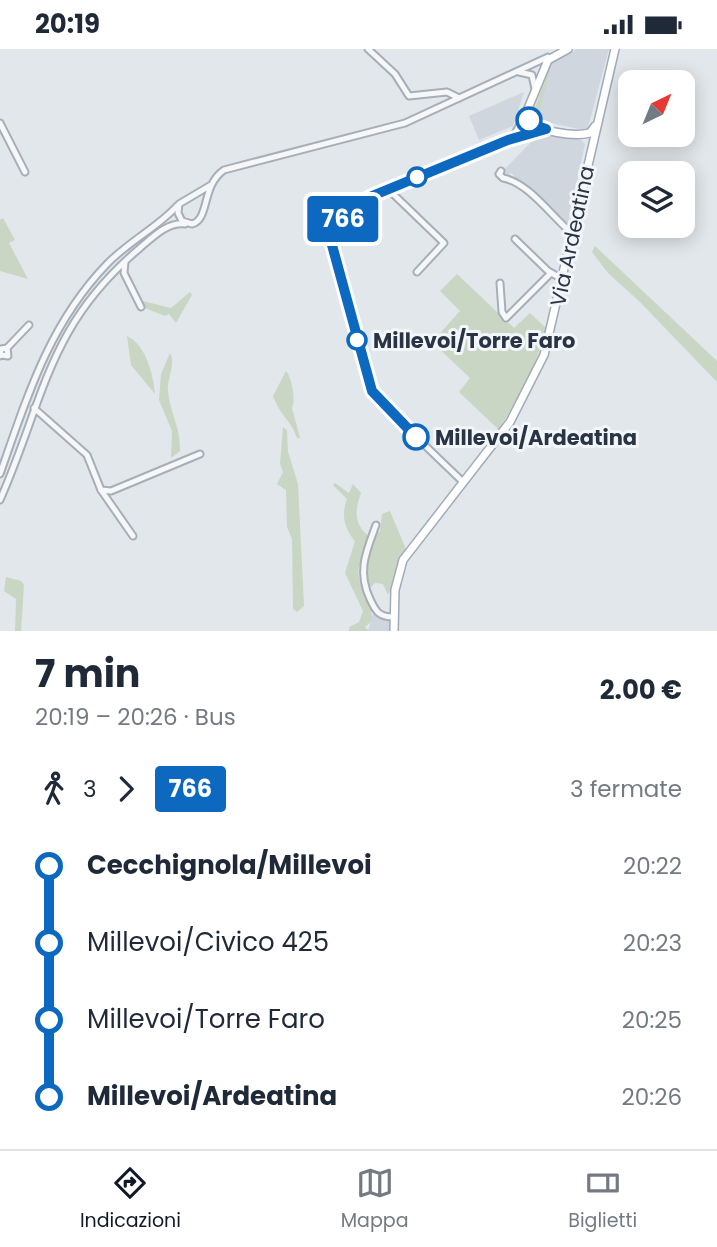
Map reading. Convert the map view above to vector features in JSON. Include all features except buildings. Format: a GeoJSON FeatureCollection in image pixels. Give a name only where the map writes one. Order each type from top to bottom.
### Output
{"type":"FeatureCollection","features":[{"type":"Feature","properties":{"kind":"main road"},"geometry":{"type":"LineString","coordinates":[[568,49],[551,56],[527,111],[531,123],[546,129],[579,135],[589,134],[595,125]]}},
{"type":"Feature","properties":{"kind":"main road","name":"Via Ardeatina"},"geometry":{"type":"LineString","coordinates":[[394,631],[396,583],[403,561],[510,422],[546,348],[614,50]]}},
{"type":"Feature","properties":{"kind":"main road"},"geometry":{"type":"LineString","coordinates":[[579,135],[588,142],[590,154]]}},
{"type":"Feature","properties":{"kind":"street"},"geometry":{"type":"LineString","coordinates":[[368,49],[395,74],[410,96],[447,92],[459,98]]}},
{"type":"Feature","properties":{"kind":"street"},"geometry":{"type":"LineString","coordinates":[[0,474],[37,368],[70,308],[110,261],[179,204],[211,185],[227,169],[385,130],[551,56]]}},
{"type":"Feature","properties":{"kind":"street"},"geometry":{"type":"LineString","coordinates":[[516,72],[532,75],[534,92]]}},
{"type":"Feature","properties":{"kind":"street"},"geometry":{"type":"LineString","coordinates":[[508,140],[517,133],[527,111]]}},
{"type":"Feature","properties":{"kind":"street"},"geometry":{"type":"LineString","coordinates":[[1,127],[25,172]]}},
{"type":"Feature","properties":{"kind":"street"},"geometry":{"type":"LineString","coordinates":[[463,482],[386,408],[372,391],[332,245],[334,232],[358,204],[388,189],[508,140],[546,129]]}},
{"type":"Feature","properties":{"kind":"street"},"geometry":{"type":"LineString","coordinates":[[500,171],[499,174],[504,180],[511,179],[522,185],[566,228],[573,230]]}},
{"type":"Feature","properties":{"kind":"street"},"geometry":{"type":"LineString","coordinates":[[0,500],[54,355],[69,328],[126,259],[165,228],[200,221],[211,185]]}},
{"type":"Feature","properties":{"kind":"street"},"geometry":{"type":"LineString","coordinates":[[388,189],[444,243],[417,272]]}},
{"type":"Feature","properties":{"kind":"street"},"geometry":{"type":"LineString","coordinates":[[191,197],[204,206]]}},
{"type":"Feature","properties":{"kind":"street"},"geometry":{"type":"LineString","coordinates":[[179,204],[179,218],[187,224]]}},
{"type":"Feature","properties":{"kind":"street"},"geometry":{"type":"LineString","coordinates":[[515,239],[551,273],[562,279]]}},
{"type":"Feature","properties":{"kind":"street"},"geometry":{"type":"LineString","coordinates":[[126,259],[124,274],[141,307]]}},
{"type":"Feature","properties":{"kind":"street"},"geometry":{"type":"LineString","coordinates":[[500,283],[502,312],[506,319],[551,273]]}},
{"type":"Feature","properties":{"kind":"street"},"geometry":{"type":"LineString","coordinates":[[111,274],[124,274]]}},
{"type":"Feature","properties":{"kind":"street"},"geometry":{"type":"LineString","coordinates":[[0,355],[1,349],[7,348],[29,325]]}},
{"type":"Feature","properties":{"kind":"street"},"geometry":{"type":"LineString","coordinates":[[34,405],[43,418],[88,455],[100,490],[133,536]]}},
{"type":"Feature","properties":{"kind":"street"},"geometry":{"type":"LineString","coordinates":[[30,418],[36,415],[43,418]]}},
{"type":"Feature","properties":{"kind":"street"},"geometry":{"type":"LineString","coordinates":[[100,490],[111,491],[200,454]]}},
{"type":"Feature","properties":{"kind":"street"},"geometry":{"type":"LineString","coordinates":[[376,525],[363,560],[362,579],[379,616],[394,617]]}},
{"type":"Feature","properties":{"kind":"shaded area"},"geometry":{"type":"Polygon","coordinates":[[[577,49],[609,49],[587,131],[538,120],[552,63],[577,49]]]}},
{"type":"Feature","properties":{"kind":"shaded area"},"geometry":{"type":"Polygon","coordinates":[[[524,92],[513,126],[479,140],[469,116],[524,92]]]}},
{"type":"Feature","properties":{"kind":"shaded area"},"geometry":{"type":"Polygon","coordinates":[[[547,132],[581,140],[585,144],[567,227],[511,173],[505,179],[500,174],[540,133],[547,132]]]}},
{"type":"Feature","properties":{"kind":"shaded area"},"geometry":{"type":"Polygon","coordinates":[[[373,614],[392,619],[392,631],[368,631],[373,614]]]}},
{"type":"Feature","properties":{"kind":"green space"},"geometry":{"type":"Polygon","coordinates":[[[552,63],[538,120],[537,123],[532,115],[552,63]]]}},
{"type":"Feature","properties":{"kind":"green space"},"geometry":{"type":"Polygon","coordinates":[[[3,218],[15,240],[9,243],[28,279],[0,271],[0,220],[3,218]]]}},
{"type":"Feature","properties":{"kind":"green space"},"geometry":{"type":"Polygon","coordinates":[[[595,246],[717,361],[717,382],[640,302],[608,273],[592,252],[595,246]]]}},
{"type":"Feature","properties":{"kind":"green space"},"geometry":{"type":"Polygon","coordinates":[[[457,274],[514,328],[530,313],[547,329],[530,376],[499,430],[459,392],[470,378],[432,342],[460,311],[440,291],[457,274]]]}},
{"type":"Feature","properties":{"kind":"green space"},"geometry":{"type":"Polygon","coordinates":[[[190,292],[192,295],[176,323],[169,314],[165,316],[142,307],[143,301],[171,308],[190,292]]]}},
{"type":"Feature","properties":{"kind":"green space"},"geometry":{"type":"Polygon","coordinates":[[[127,336],[134,340],[144,353],[155,394],[131,365],[127,336]]]}},
{"type":"Feature","properties":{"kind":"green space"},"geometry":{"type":"Polygon","coordinates":[[[170,353],[172,361],[168,391],[179,435],[180,451],[171,458],[172,431],[159,400],[161,374],[170,353]]]}},
{"type":"Feature","properties":{"kind":"green space"},"geometry":{"type":"Polygon","coordinates":[[[286,371],[293,389],[292,408],[300,438],[297,438],[273,396],[286,371]]]}},
{"type":"Feature","properties":{"kind":"green space"},"geometry":{"type":"Polygon","coordinates":[[[283,427],[287,430],[288,452],[298,484],[304,606],[297,612],[293,609],[292,539],[287,527],[286,490],[277,484],[283,472],[280,464],[283,427]]]}},
{"type":"Feature","properties":{"kind":"green space"},"geometry":{"type":"Polygon","coordinates":[[[335,483],[349,493],[353,484],[361,493],[357,518],[362,529],[372,538],[380,531],[382,514],[390,511],[406,549],[388,595],[383,584],[375,583],[371,587],[364,583],[364,556],[358,573],[372,612],[372,621],[365,627],[369,631],[349,631],[349,627],[359,622],[363,611],[345,573],[355,541],[345,521],[347,499],[333,485],[335,483]]]}},
{"type":"Feature","properties":{"kind":"green space"},"geometry":{"type":"Polygon","coordinates":[[[6,577],[21,581],[24,585],[21,631],[15,631],[16,599],[4,591],[6,577]]]}},
{"type":"Feature","properties":{"kind":"bus line","name":"766"},"geometry":{"type":"LineString","coordinates":[[416,437],[372,391],[332,245],[333,235],[337,226],[358,204],[372,196],[508,140],[546,129],[529,120]]}},
{"type":"Feature","properties":{"kind":"place","name":"Millevoi/Torre Faro"},"geometry":{"type":"Point","coordinates":[357,340]}},
{"type":"Feature","properties":{"kind":"place","name":"Millevoi/Ardeatina"},"geometry":{"type":"Point","coordinates":[416,437]}}]}
